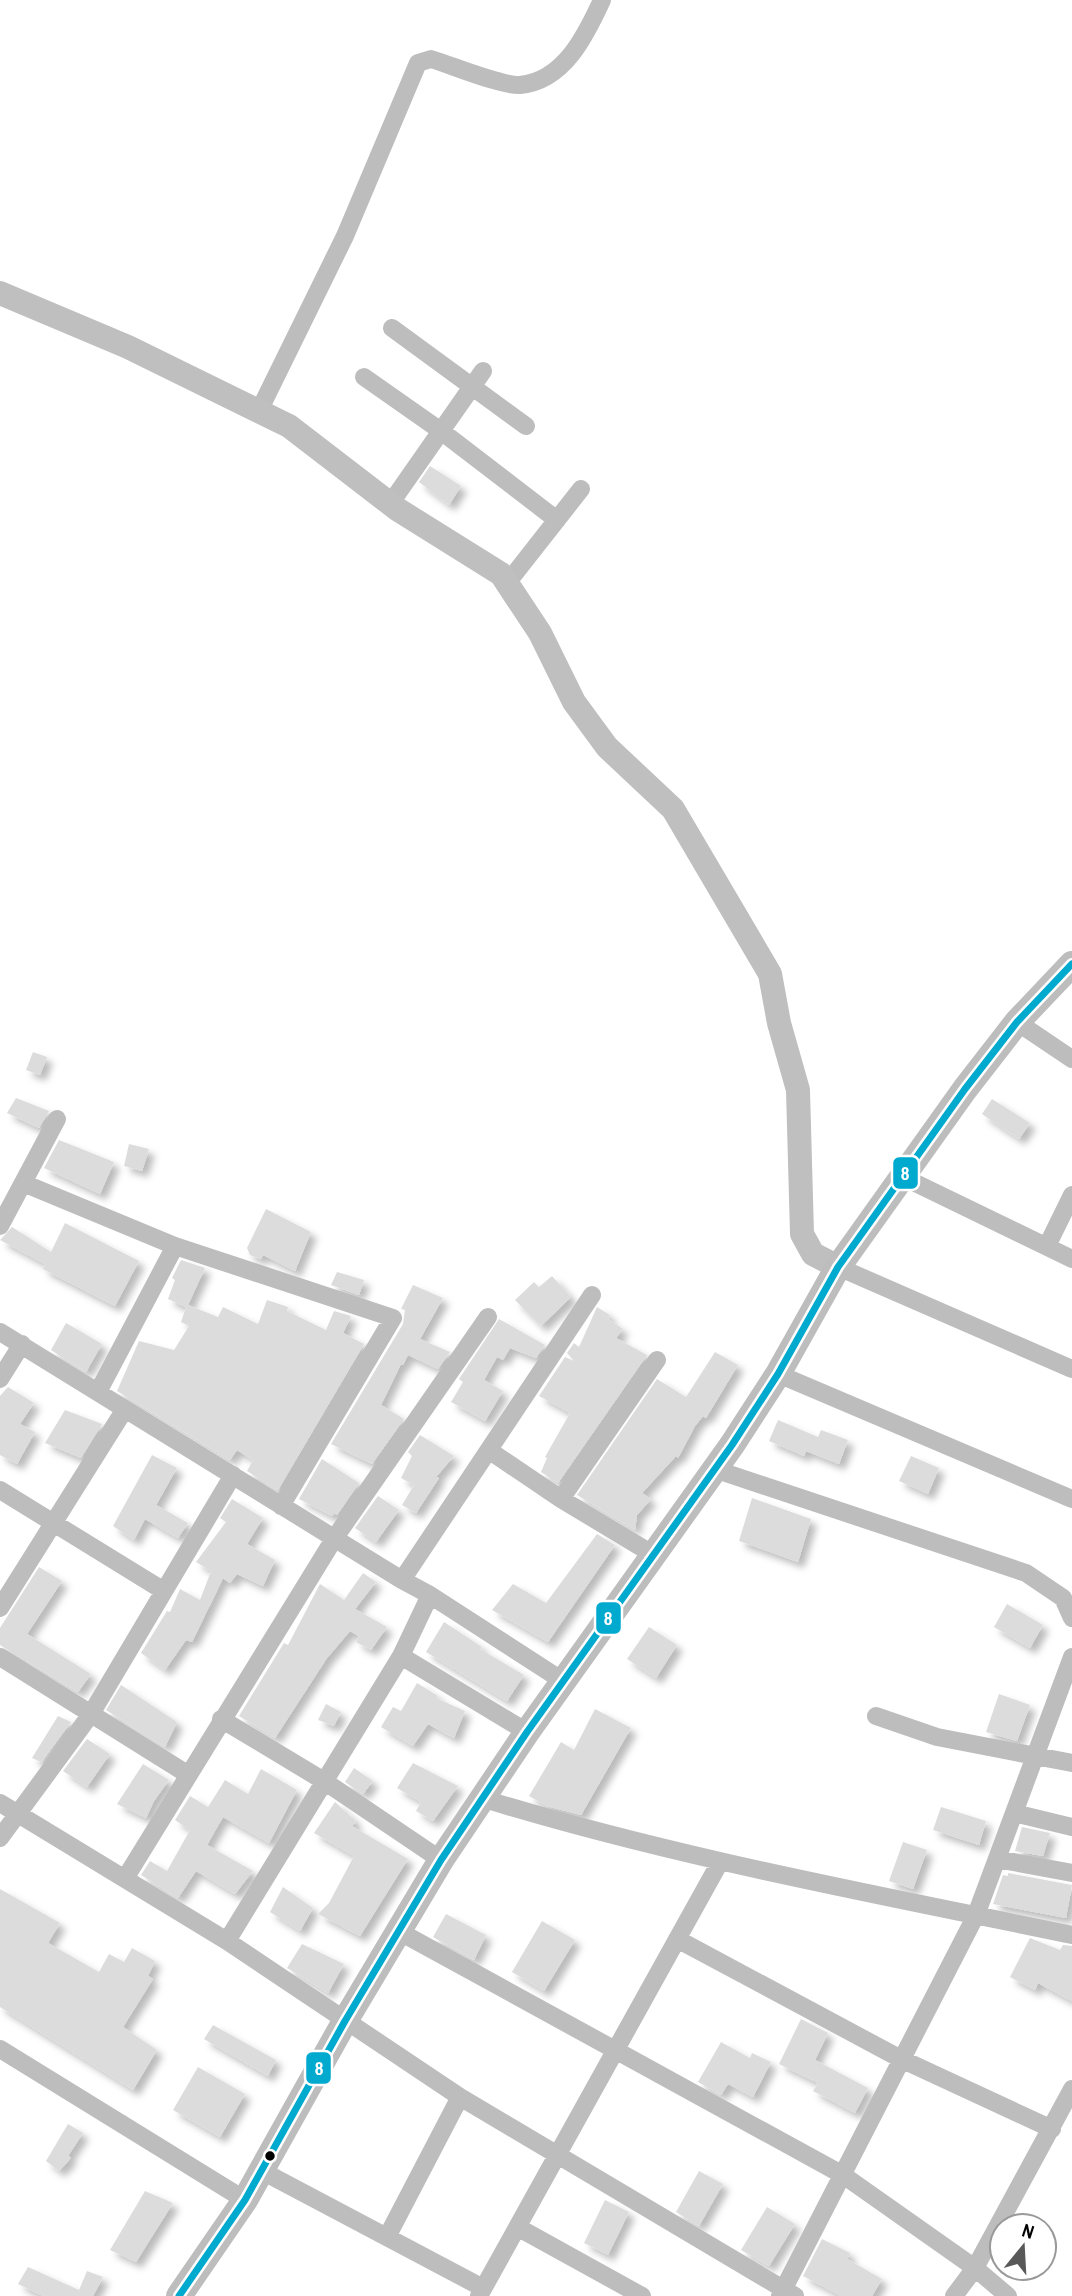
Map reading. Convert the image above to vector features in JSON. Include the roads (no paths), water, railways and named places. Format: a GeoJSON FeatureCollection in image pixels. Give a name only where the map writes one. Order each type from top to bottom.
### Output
{"type":"FeatureCollection","features":[{"type":"Feature","properties":{"kind":"main road"},"geometry":{"type":"LineString","coordinates":[[0,293],[128,347],[289,426],[390,504],[501,574],[508,582],[540,634],[574,702],[607,747],[673,809],[770,975],[779,1023],[798,1090],[802,1234],[813,1254],[838,1267]]}},
{"type":"Feature","properties":{"kind":"main road"},"geometry":{"type":"LineString","coordinates":[[179,2296],[245,2200],[345,2021],[441,1860],[527,1732],[715,1469],[778,1374],[838,1267],[1017,1023],[1072,964]]}},
{"type":"Feature","properties":{"kind":"street"},"geometry":{"type":"LineString","coordinates":[[259,411],[345,236],[418,62],[431,59],[518,85],[541,80],[582,44],[603,0]]}},
{"type":"Feature","properties":{"kind":"street"},"geometry":{"type":"LineString","coordinates":[[392,328],[526,426]]}},
{"type":"Feature","properties":{"kind":"street"},"geometry":{"type":"LineString","coordinates":[[390,504],[483,371]]}},
{"type":"Feature","properties":{"kind":"street"},"geometry":{"type":"LineString","coordinates":[[364,377],[441,431],[557,520]]}},
{"type":"Feature","properties":{"kind":"street"},"geometry":{"type":"LineString","coordinates":[[508,582],[581,489]]}},
{"type":"Feature","properties":{"kind":"street"},"geometry":{"type":"LineString","coordinates":[[1017,1023],[1072,1059]]}},
{"type":"Feature","properties":{"kind":"street"},"geometry":{"type":"LineString","coordinates":[[0,1226],[57,1119]]}},
{"type":"Feature","properties":{"kind":"street"},"geometry":{"type":"LineString","coordinates":[[903,1177],[1072,1259]]}},
{"type":"Feature","properties":{"kind":"street"},"geometry":{"type":"LineString","coordinates":[[23,1183],[175,1246],[393,1318],[281,1506]]}},
{"type":"Feature","properties":{"kind":"street"},"geometry":{"type":"LineString","coordinates":[[1047,1246],[1072,1195]]}},
{"type":"Feature","properties":{"kind":"street"},"geometry":{"type":"LineString","coordinates":[[98,1392],[175,1246]]}},
{"type":"Feature","properties":{"kind":"street"},"geometry":{"type":"LineString","coordinates":[[838,1267],[1072,1369]]}},
{"type":"Feature","properties":{"kind":"street"},"geometry":{"type":"LineString","coordinates":[[401,1580],[490,1451],[592,1295]]}},
{"type":"Feature","properties":{"kind":"street"},"geometry":{"type":"LineString","coordinates":[[126,1877],[220,1719],[334,1539],[488,1317]]}},
{"type":"Feature","properties":{"kind":"street"},"geometry":{"type":"LineString","coordinates":[[0,1332],[401,1580],[430,1595],[563,1681]]}},
{"type":"Feature","properties":{"kind":"street"},"geometry":{"type":"LineString","coordinates":[[0,1380],[22,1345]]}},
{"type":"Feature","properties":{"kind":"street"},"geometry":{"type":"LineString","coordinates":[[561,1499],[657,1360]]}},
{"type":"Feature","properties":{"kind":"street"},"geometry":{"type":"LineString","coordinates":[[778,1374],[1071,1497]]}},
{"type":"Feature","properties":{"kind":"street"},"geometry":{"type":"LineString","coordinates":[[0,1608],[125,1409]]}},
{"type":"Feature","properties":{"kind":"street"},"geometry":{"type":"LineString","coordinates":[[490,1451],[561,1499],[654,1555]]}},
{"type":"Feature","properties":{"kind":"street"},"geometry":{"type":"LineString","coordinates":[[715,1469],[1026,1573],[1063,1598],[1072,1618]]}},
{"type":"Feature","properties":{"kind":"street"},"geometry":{"type":"LineString","coordinates":[[0,1838],[91,1714],[233,1475]]}},
{"type":"Feature","properties":{"kind":"street"},"geometry":{"type":"LineString","coordinates":[[0,1490],[164,1591]]}},
{"type":"Feature","properties":{"kind":"street"},"geometry":{"type":"LineString","coordinates":[[227,1941],[401,1656],[430,1595]]}},
{"type":"Feature","properties":{"kind":"street"},"geometry":{"type":"LineString","coordinates":[[401,1656],[527,1732]]}},
{"type":"Feature","properties":{"kind":"street"},"geometry":{"type":"LineString","coordinates":[[0,1657],[187,1774]]}},
{"type":"Feature","properties":{"kind":"street"},"geometry":{"type":"LineString","coordinates":[[0,1803],[126,1877],[227,1941],[460,2097],[786,2294],[901,2059],[976,1915],[1072,1657]]}},
{"type":"Feature","properties":{"kind":"street"},"geometry":{"type":"LineString","coordinates":[[876,1716],[937,1737],[1072,1763]]}},
{"type":"Feature","properties":{"kind":"street"},"geometry":{"type":"LineString","coordinates":[[220,1719],[324,1781],[441,1860]]}},
{"type":"Feature","properties":{"kind":"street"},"geometry":{"type":"LineString","coordinates":[[484,1799],[595,1833],[720,1862],[1072,1935]]}},
{"type":"Feature","properties":{"kind":"street"},"geometry":{"type":"LineString","coordinates":[[1014,1812],[1072,1827]]}},
{"type":"Feature","properties":{"kind":"street"},"geometry":{"type":"LineString","coordinates":[[997,1859],[1072,1873]]}},
{"type":"Feature","properties":{"kind":"street"},"geometry":{"type":"LineString","coordinates":[[261,2171],[387,2237],[481,2292],[519,2228],[720,1862]]}},
{"type":"Feature","properties":{"kind":"street"},"geometry":{"type":"LineString","coordinates":[[400,1932],[843,2175],[975,2268],[1008,2296]]}},
{"type":"Feature","properties":{"kind":"street"},"geometry":{"type":"LineString","coordinates":[[677,1939],[901,2059],[1052,2129]]}},
{"type":"Feature","properties":{"kind":"street"},"geometry":{"type":"LineString","coordinates":[[0,2049],[245,2200]]}},
{"type":"Feature","properties":{"kind":"street"},"geometry":{"type":"LineString","coordinates":[[954,2296],[975,2268],[1072,2089]]}},
{"type":"Feature","properties":{"kind":"street"},"geometry":{"type":"LineString","coordinates":[[387,2237],[460,2097]]}},
{"type":"Feature","properties":{"kind":"street"},"geometry":{"type":"LineString","coordinates":[[519,2228],[642,2296]]}}]}
